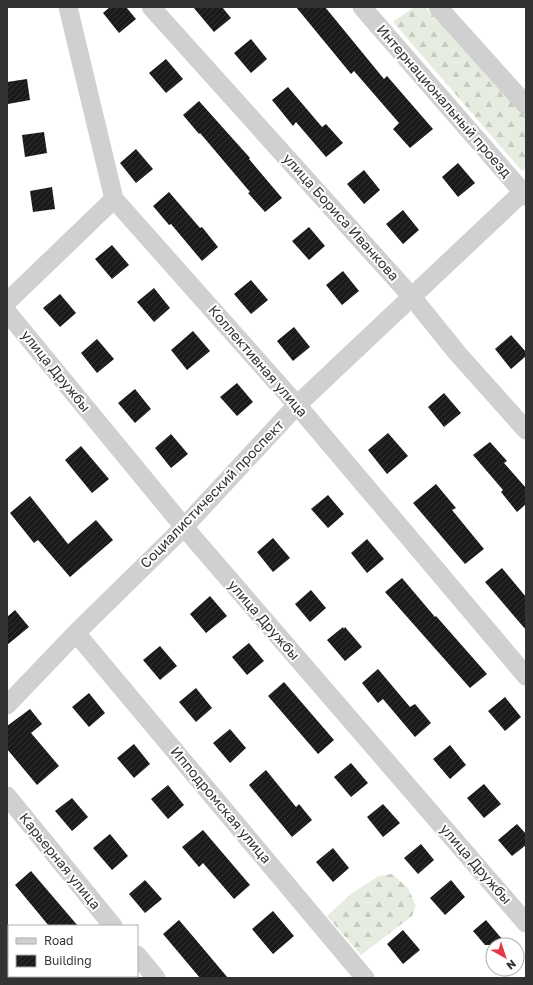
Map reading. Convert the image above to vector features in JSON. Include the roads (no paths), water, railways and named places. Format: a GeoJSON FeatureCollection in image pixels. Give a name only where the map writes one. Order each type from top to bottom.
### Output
{"type":"FeatureCollection","features":[{"type":"Feature","properties":{"kind":"street","name":"Коллективная улица"},"geometry":{"type":"LineString","coordinates":[[68,7],[114,199],[297,405],[526,676]]}},
{"type":"Feature","properties":{"kind":"street","name":"улица Бориса Иванкова"},"geometry":{"type":"LineString","coordinates":[[151,7],[412,297],[458,354],[526,430]]}},
{"type":"Feature","properties":{"kind":"street","name":"Интернациональный проезд"},"geometry":{"type":"LineString","coordinates":[[362,7],[525,192]]}},
{"type":"Feature","properties":{"kind":"street"},"geometry":{"type":"LineString","coordinates":[[438,7],[526,105]]}},
{"type":"Feature","properties":{"kind":"street","name":"Социалистический проспект"},"geometry":{"type":"LineString","coordinates":[[7,705],[76,633],[184,527],[297,405],[525,192]]}},
{"type":"Feature","properties":{"kind":"street"},"geometry":{"type":"LineString","coordinates":[[7,302],[114,199]]}},
{"type":"Feature","properties":{"kind":"street","name":"улица Дружбы"},"geometry":{"type":"LineString","coordinates":[[7,312],[184,527],[526,923]]}},
{"type":"Feature","properties":{"kind":"street","name":"Ипподромская улица"},"geometry":{"type":"LineString","coordinates":[[76,633],[365,978]]}},
{"type":"Feature","properties":{"kind":"street","name":"Карьерная улица"},"geometry":{"type":"LineString","coordinates":[[7,796],[112,925]]}},
{"type":"Feature","properties":{"kind":"street"},"geometry":{"type":"LineString","coordinates":[[138,956],[156,978]]}}]}
